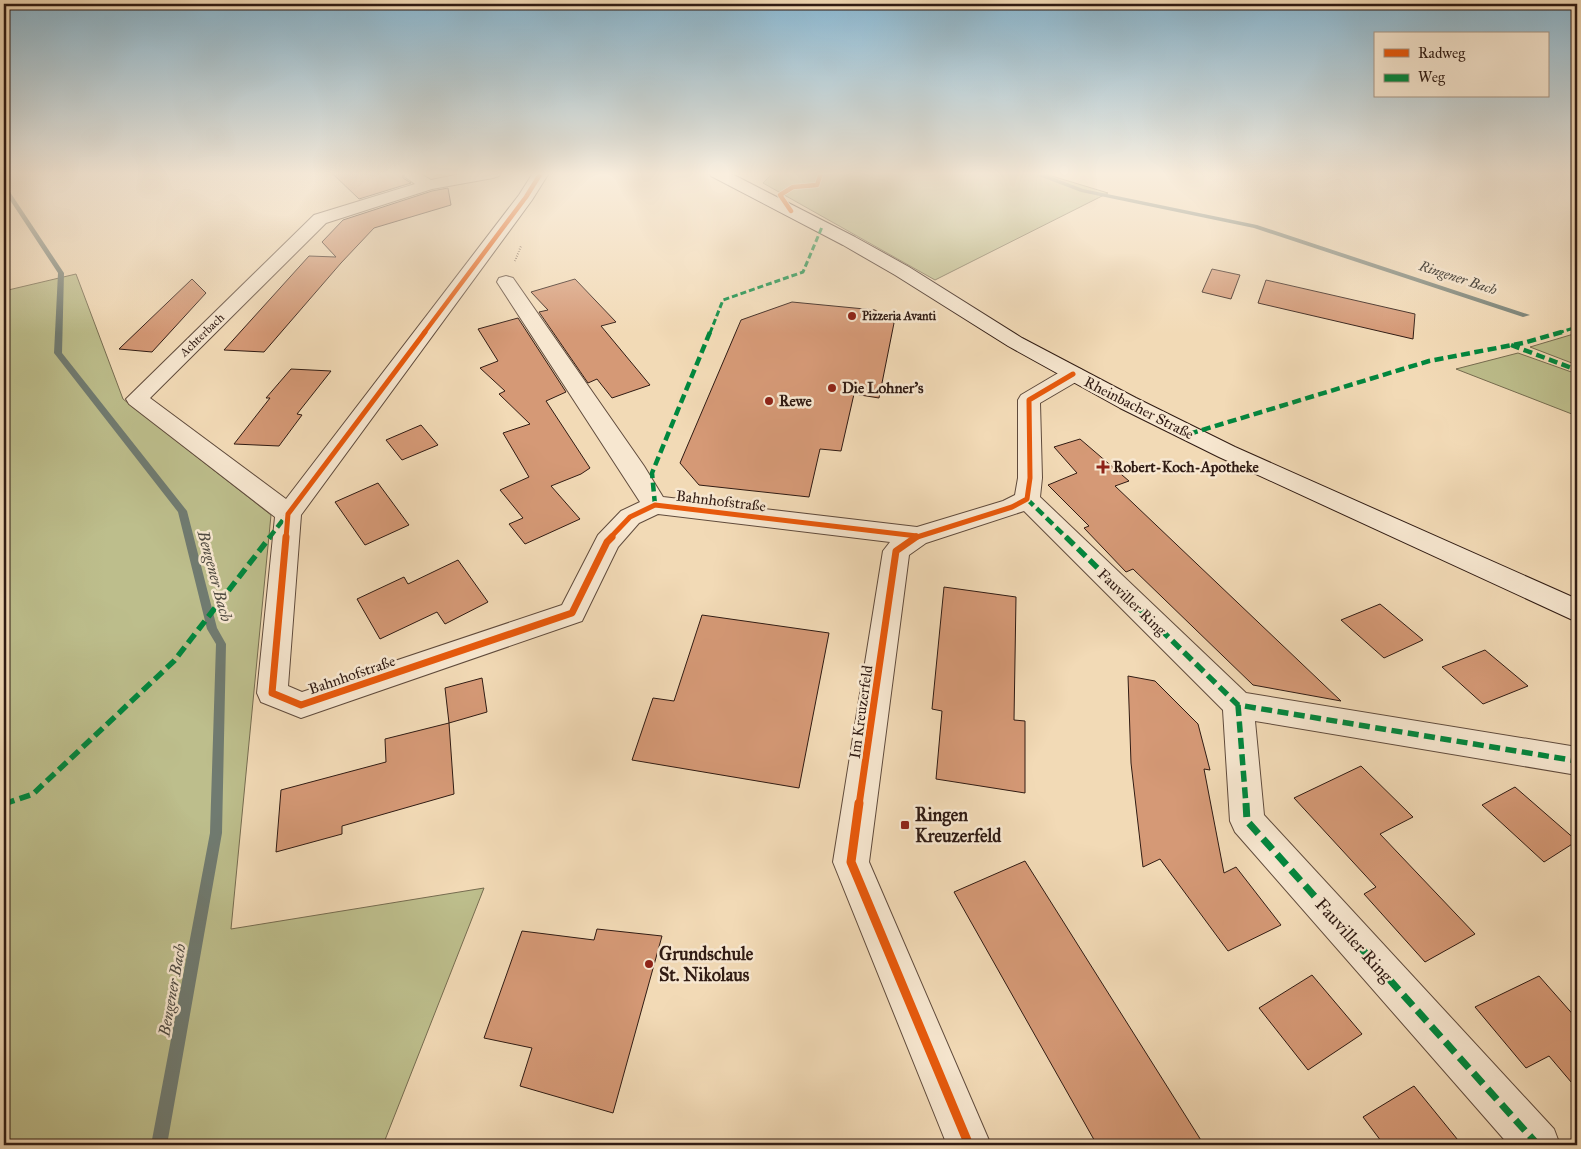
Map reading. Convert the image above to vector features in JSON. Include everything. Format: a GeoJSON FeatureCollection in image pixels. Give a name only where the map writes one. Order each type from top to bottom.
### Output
{"type":"FeatureCollection","features":[{"type":"Feature","properties":{"kind":"street","name":"Achterbach"},"geometry":{"type":"LineString","coordinates":[[288,514],[137,398],[312,227]]}},
{"type":"Feature","properties":{"kind":"street"},"geometry":{"type":"LineString","coordinates":[[288,514],[503,227]]}},
{"type":"Feature","properties":{"kind":"street","name":"Rheinbacher Straße"},"geometry":{"type":"LineString","coordinates":[[818,227],[889,264],[997,332],[1073,374],[1227,452],[1577,611]]}},
{"type":"Feature","properties":{"kind":"street","name":"Bahnhofstraße"},"geometry":{"type":"LineString","coordinates":[[506,282],[655,505]]}},
{"type":"Feature","properties":{"kind":"street"},"geometry":{"type":"LineString","coordinates":[[1027,499],[1030,478],[1029,400],[1073,374]]}},
{"type":"Feature","properties":{"kind":"street","name":"Im Kreuzerfeld"},"geometry":{"type":"LineString","coordinates":[[969,1145],[851,862],[896,551],[918,536],[1012,507],[1027,499]]}},
{"type":"Feature","properties":{"kind":"street","name":"Fauviller Ring"},"geometry":{"type":"LineString","coordinates":[[1027,499],[1238,706],[1248,821],[1538,1145]]}},
{"type":"Feature","properties":{"kind":"street","name":"Bahnhofstraße"},"geometry":{"type":"LineString","coordinates":[[288,514],[272,693],[301,705],[572,613],[607,542],[630,517],[655,505],[918,536]]}},
{"type":"Feature","properties":{"kind":"street"},"geometry":{"type":"LineString","coordinates":[[1238,706],[1577,761]]}},
{"type":"Feature","properties":{"kind":"green space"},"geometry":{"type":"Polygon","coordinates":[[[840,227],[1041,227],[935,280],[840,227]]]}},
{"type":"Feature","properties":{"kind":"green space"},"geometry":{"type":"Polygon","coordinates":[[[76,274],[123,399],[271,515],[231,929],[484,888],[383,1145],[4,1145],[4,291],[76,274]]]}},
{"type":"Feature","properties":{"kind":"green space"},"geometry":{"type":"Polygon","coordinates":[[[1577,333],[1577,365],[1530,347],[1577,333]]]}},
{"type":"Feature","properties":{"kind":"green space"},"geometry":{"type":"Polygon","coordinates":[[[1518,353],[1577,374],[1577,416],[1456,369],[1518,353]]]}},
{"type":"Feature","properties":{"kind":"building"},"geometry":{"type":"Polygon","coordinates":[[[337,227],[379,227],[374,228],[341,263],[264,352],[224,350],[309,256],[336,257],[322,242],[337,227]]]}},
{"type":"Feature","properties":{"kind":"building"},"geometry":{"type":"Polygon","coordinates":[[[1212,269],[1240,275],[1231,299],[1202,292],[1212,269]]]}},
{"type":"Feature","properties":{"kind":"building"},"geometry":{"type":"Polygon","coordinates":[[[192,279],[206,293],[152,352],[119,349],[192,279]]]}},
{"type":"Feature","properties":{"kind":"building"},"geometry":{"type":"Polygon","coordinates":[[[575,279],[616,322],[601,326],[650,385],[612,398],[597,379],[588,383],[539,312],[548,310],[531,292],[575,279]]]}},
{"type":"Feature","properties":{"kind":"building"},"geometry":{"type":"Polygon","coordinates":[[[1266,280],[1415,314],[1413,339],[1258,303],[1266,280]]]}},
{"type":"Feature","properties":{"kind":"building","name":"Rewe"},"geometry":{"type":"Polygon","coordinates":[[[792,302],[875,310],[894,323],[879,398],[854,394],[841,451],[820,449],[809,497],[699,485],[680,463],[741,320],[792,302]]]}},
{"type":"Feature","properties":{"kind":"building"},"geometry":{"type":"Polygon","coordinates":[[[518,318],[566,392],[546,401],[590,468],[581,474],[551,486],[580,519],[525,544],[509,524],[523,518],[500,490],[529,477],[503,433],[530,424],[499,394],[505,391],[480,368],[498,361],[478,329],[518,318]]]}},
{"type":"Feature","properties":{"kind":"building"},"geometry":{"type":"Polygon","coordinates":[[[291,369],[331,371],[297,414],[302,415],[279,446],[234,444],[270,398],[266,398],[291,369]]]}},
{"type":"Feature","properties":{"kind":"building"},"geometry":{"type":"Polygon","coordinates":[[[421,425],[438,445],[402,460],[386,440],[421,425]]]}},
{"type":"Feature","properties":{"kind":"building"},"geometry":{"type":"Polygon","coordinates":[[[1080,439],[1129,481],[1115,486],[1341,701],[1253,685],[1133,569],[1126,572],[1084,528],[1089,526],[1048,485],[1077,473],[1054,447],[1080,439]]]}},
{"type":"Feature","properties":{"kind":"building"},"geometry":{"type":"Polygon","coordinates":[[[378,483],[409,525],[365,545],[335,502],[378,483]]]}},
{"type":"Feature","properties":{"kind":"building"},"geometry":{"type":"Polygon","coordinates":[[[458,560],[488,602],[445,624],[437,612],[380,639],[357,599],[404,577],[408,584],[458,560]]]}},
{"type":"Feature","properties":{"kind":"building"},"geometry":{"type":"Polygon","coordinates":[[[944,587],[1016,597],[1014,720],[1025,721],[1025,793],[936,779],[942,711],[932,709],[944,587]]]}},
{"type":"Feature","properties":{"kind":"building"},"geometry":{"type":"Polygon","coordinates":[[[1380,604],[1423,640],[1384,658],[1341,620],[1380,604]]]}},
{"type":"Feature","properties":{"kind":"building"},"geometry":{"type":"Polygon","coordinates":[[[702,615],[829,633],[799,788],[632,760],[653,698],[674,701],[702,615]]]}},
{"type":"Feature","properties":{"kind":"building"},"geometry":{"type":"Polygon","coordinates":[[[1485,650],[1528,686],[1483,704],[1442,667],[1485,650]]]}},
{"type":"Feature","properties":{"kind":"building"},"geometry":{"type":"Polygon","coordinates":[[[1128,676],[1155,681],[1198,724],[1210,770],[1204,769],[1224,873],[1236,867],[1281,925],[1228,951],[1160,859],[1143,867],[1131,763],[1128,676]]]}},
{"type":"Feature","properties":{"kind":"building"},"geometry":{"type":"Polygon","coordinates":[[[482,678],[487,712],[449,723],[445,688],[482,678]]]}},
{"type":"Feature","properties":{"kind":"building"},"geometry":{"type":"Polygon","coordinates":[[[449,723],[454,794],[342,826],[342,834],[276,852],[281,790],[386,762],[385,739],[449,723]]]}},
{"type":"Feature","properties":{"kind":"building"},"geometry":{"type":"Polygon","coordinates":[[[1361,766],[1413,817],[1380,834],[1475,934],[1425,962],[1364,894],[1376,887],[1294,798],[1361,766]]]}},
{"type":"Feature","properties":{"kind":"building"},"geometry":{"type":"Polygon","coordinates":[[[1515,787],[1577,841],[1544,862],[1482,805],[1515,787]]]}},
{"type":"Feature","properties":{"kind":"building"},"geometry":{"type":"Polygon","coordinates":[[[1025,861],[1204,1145],[1097,1145],[954,892],[1025,861]]]}},
{"type":"Feature","properties":{"kind":"building"},"geometry":{"type":"Polygon","coordinates":[[[597,929],[662,936],[613,1113],[520,1086],[532,1048],[484,1038],[522,931],[594,940],[597,929]]]}},
{"type":"Feature","properties":{"kind":"building"},"geometry":{"type":"Polygon","coordinates":[[[1312,975],[1362,1034],[1308,1070],[1259,1008],[1312,975]]]}},
{"type":"Feature","properties":{"kind":"building"},"geometry":{"type":"Polygon","coordinates":[[[1539,976],[1577,1019],[1577,1089],[1549,1056],[1526,1068],[1475,1007],[1539,976]]]}},
{"type":"Feature","properties":{"kind":"building"},"geometry":{"type":"Polygon","coordinates":[[[1414,1086],[1462,1145],[1384,1145],[1363,1117],[1414,1086]]]}},
{"type":"Feature","properties":{"kind":"waterway","name":"Bengener Bach"},"geometry":{"type":"LineString","coordinates":[[31,227],[61,273],[58,353],[182,511],[212,629],[221,644],[216,833],[159,1145]]}},
{"type":"Feature","properties":{"kind":"waterway","name":"Ringener Bach"},"geometry":{"type":"LineString","coordinates":[[1257,227],[1526,315]]}},
{"type":"Feature","properties":{"kind":"marked path"},"geometry":{"type":"LineString","coordinates":[[655,505],[652,473],[723,300],[803,272],[822,227]]}},
{"type":"Feature","properties":{"kind":"marked path"},"geometry":{"type":"LineString","coordinates":[[1189,434],[1429,361],[1523,343],[1577,327]]}},
{"type":"Feature","properties":{"kind":"marked path"},"geometry":{"type":"LineString","coordinates":[[1511,345],[1577,370]]}},
{"type":"Feature","properties":{"kind":"marked path"},"geometry":{"type":"LineString","coordinates":[[1027,499],[1238,705],[1577,761]]}},
{"type":"Feature","properties":{"kind":"marked path"},"geometry":{"type":"LineString","coordinates":[[4,804],[33,794],[174,661],[286,516]]}},
{"type":"Feature","properties":{"kind":"marked path"},"geometry":{"type":"LineString","coordinates":[[1238,705],[1247,821],[1538,1145]]}},
{"type":"Feature","properties":{"kind":"cycle path"},"geometry":{"type":"LineString","coordinates":[[504,227],[288,514],[272,693],[301,705],[572,613],[607,542],[630,517],[655,505],[917,536]]}},
{"type":"Feature","properties":{"kind":"cycle path"},"geometry":{"type":"LineString","coordinates":[[969,1145],[851,862],[896,551],[917,536],[1012,507],[1027,499],[1030,478],[1029,400],[1073,374]]}},
{"type":"Feature","properties":{"kind":"place","name":"Pizzeria Avanti"},"geometry":{"type":"Point","coordinates":[852,316]}},
{"type":"Feature","properties":{"kind":"place","name":"Die Lohner's"},"geometry":{"type":"Point","coordinates":[832,388]}},
{"type":"Feature","properties":{"kind":"place","name":"Rewe"},"geometry":{"type":"Point","coordinates":[769,401]}},
{"type":"Feature","properties":{"kind":"place","name":"Robert-Koch-Apotheke"},"geometry":{"type":"Point","coordinates":[1103,467]}},
{"type":"Feature","properties":{"kind":"place","name":"Ringen Kreuzerfeld"},"geometry":{"type":"Point","coordinates":[905,825]}},
{"type":"Feature","properties":{"kind":"place","name":"Grundschule St. Nikolaus"},"geometry":{"type":"Point","coordinates":[649,964]}}]}
